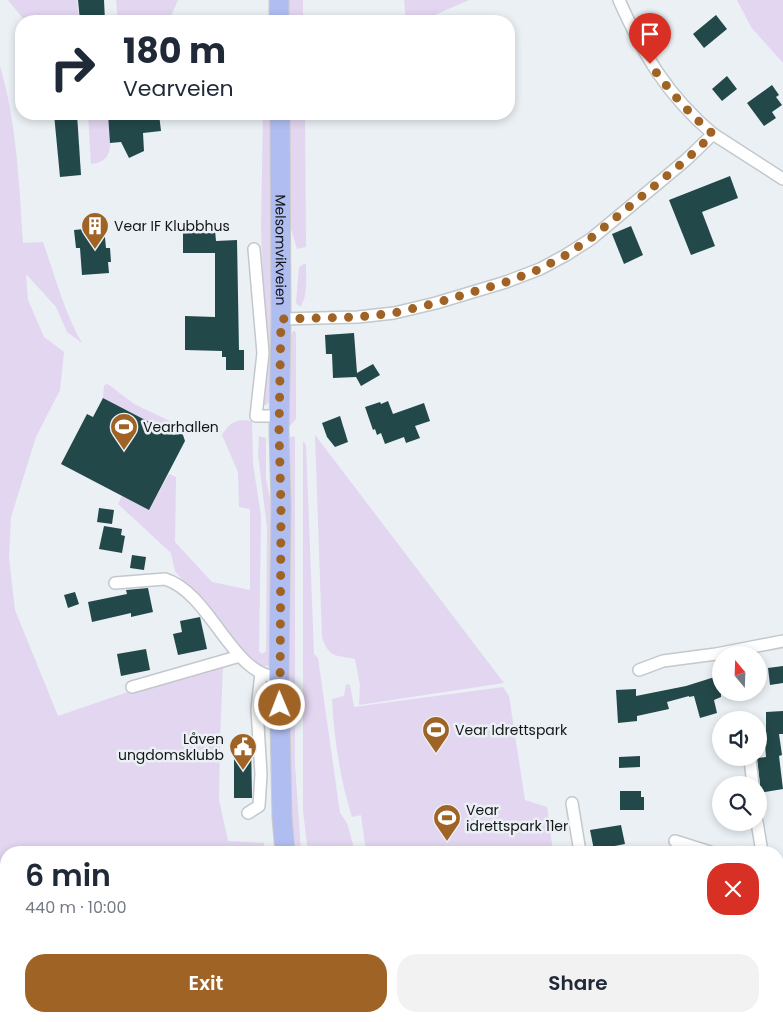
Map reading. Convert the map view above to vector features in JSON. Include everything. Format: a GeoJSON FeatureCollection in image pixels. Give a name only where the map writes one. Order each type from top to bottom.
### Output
{"type":"FeatureCollection","features":[{"type":"Feature","properties":{"kind":"main road"},"geometry":{"type":"LineString","coordinates":[[279,0],[280,15]]}},
{"type":"Feature","properties":{"kind":"main road","name":"Melsomvikveien"},"geometry":{"type":"LineString","coordinates":[[280,120],[281,319],[279,416],[281,506],[270,675],[284,846]]}},
{"type":"Feature","properties":{"kind":"street"},"geometry":{"type":"LineString","coordinates":[[619,0],[650,64],[674,97],[697,121],[713,134],[783,179]]}},
{"type":"Feature","properties":{"kind":"street"},"geometry":{"type":"LineString","coordinates":[[281,319],[358,317],[394,313],[436,303],[506,282],[540,269],[566,255],[591,238],[686,160],[713,134]]}},
{"type":"Feature","properties":{"kind":"street","name":"Melsomvikveien"},"geometry":{"type":"LineString","coordinates":[[254,248],[263,353],[256,416],[279,416]]}},
{"type":"Feature","properties":{"kind":"street"},"geometry":{"type":"LineString","coordinates":[[115,582],[166,579],[173,581],[198,602],[240,656],[270,675]]}},
{"type":"Feature","properties":{"kind":"street"},"geometry":{"type":"LineString","coordinates":[[639,670],[663,661],[716,654],[783,640]]}},
{"type":"Feature","properties":{"kind":"street"},"geometry":{"type":"LineString","coordinates":[[132,687],[240,656]]}},
{"type":"Feature","properties":{"kind":"street","name":"Melsomvikveien"},"geometry":{"type":"LineString","coordinates":[[248,813],[259,806],[261,774],[257,708],[270,675]]}},
{"type":"Feature","properties":{"kind":"street"},"geometry":{"type":"LineString","coordinates":[[572,803],[579,846]]}},
{"type":"Feature","properties":{"kind":"street"},"geometry":{"type":"LineString","coordinates":[[758,831],[761,846]]}},
{"type":"Feature","properties":{"kind":"street"},"geometry":{"type":"LineString","coordinates":[[675,841],[691,846]]}},
{"type":"Feature","properties":{"kind":"shaded area"},"geometry":{"type":"Polygon","coordinates":[[[8,0],[77,0],[78,15],[20,15],[8,0]]]}},
{"type":"Feature","properties":{"kind":"shaded area"},"geometry":{"type":"Polygon","coordinates":[[[116,0],[178,0],[172,15],[117,15],[116,0]]]}},
{"type":"Feature","properties":{"kind":"shaded area"},"geometry":{"type":"Polygon","coordinates":[[[288,0],[303,0],[303,15],[288,15],[288,0]]]}},
{"type":"Feature","properties":{"kind":"shaded area"},"geometry":{"type":"Polygon","coordinates":[[[404,0],[469,0],[435,15],[405,15],[404,0]]]}},
{"type":"Feature","properties":{"kind":"shaded area"},"geometry":{"type":"Polygon","coordinates":[[[737,0],[783,0],[783,63],[751,27],[737,0]]]}},
{"type":"Feature","properties":{"kind":"shaded area"},"geometry":{"type":"Polygon","coordinates":[[[0,66],[14,132],[23,243],[43,242],[65,306],[82,343],[67,332],[56,307],[26,274],[28,300],[44,337],[64,352],[60,390],[36,437],[11,517],[9,558],[15,610],[58,716],[151,684],[223,667],[219,800],[228,841],[264,843],[264,846],[0,846],[0,66]]]}},
{"type":"Feature","properties":{"kind":"shaded area"},"geometry":{"type":"Polygon","coordinates":[[[88,120],[109,120],[109,152],[106,158],[100,162],[91,164],[88,120]]]}},
{"type":"Feature","properties":{"kind":"shaded area"},"geometry":{"type":"Polygon","coordinates":[[[263,120],[271,120],[272,399],[266,405],[263,405],[262,400],[265,338],[261,227],[263,120]]]}},
{"type":"Feature","properties":{"kind":"shaded area"},"geometry":{"type":"Polygon","coordinates":[[[288,120],[305,120],[306,247],[297,249],[288,218],[288,120]]]}},
{"type":"Feature","properties":{"kind":"shaded area"},"geometry":{"type":"Polygon","coordinates":[[[306,264],[306,287],[303,303],[300,307],[296,303],[299,267],[306,264]]]}},
{"type":"Feature","properties":{"kind":"shaded area"},"geometry":{"type":"Polygon","coordinates":[[[293,331],[296,334],[296,419],[288,426],[289,340],[293,331]]]}},
{"type":"Feature","properties":{"kind":"shaded area"},"geometry":{"type":"Polygon","coordinates":[[[106,384],[134,404],[176,424],[174,435],[103,398],[104,386],[106,384]]]}},
{"type":"Feature","properties":{"kind":"shaded area"},"geometry":{"type":"Polygon","coordinates":[[[243,420],[252,421],[253,464],[261,516],[259,651],[262,654],[266,651],[267,528],[258,454],[259,436],[266,438],[266,479],[271,503],[272,665],[260,667],[254,665],[175,571],[171,553],[118,504],[122,496],[149,510],[169,474],[176,477],[175,542],[212,582],[250,590],[250,509],[239,507],[238,472],[222,435],[231,424],[243,420]]]}},
{"type":"Feature","properties":{"kind":"shaded area"},"geometry":{"type":"Polygon","coordinates":[[[315,435],[504,683],[359,705],[360,685],[355,659],[338,656],[330,652],[322,637],[315,435]]]}},
{"type":"Feature","properties":{"kind":"shaded area"},"geometry":{"type":"Polygon","coordinates":[[[293,436],[295,437],[295,765],[301,846],[293,846],[288,749],[286,646],[288,439],[293,436]]]}},
{"type":"Feature","properties":{"kind":"shaded area"},"geometry":{"type":"Polygon","coordinates":[[[303,441],[306,445],[314,654],[318,658],[340,813],[347,823],[353,846],[307,846],[303,811],[303,441]]]}},
{"type":"Feature","properties":{"kind":"shaded area","name":"Vear Idrettspark"},"geometry":{"type":"Polygon","coordinates":[[[346,684],[350,685],[354,707],[503,687],[509,696],[525,800],[547,807],[552,846],[365,846],[361,815],[352,817],[344,788],[334,729],[332,699],[344,696],[346,684]]]}},
{"type":"Feature","properties":{"kind":"building"},"geometry":{"type":"Polygon","coordinates":[[[78,0],[104,0],[105,15],[79,15],[78,0]]]}},
{"type":"Feature","properties":{"kind":"building"},"geometry":{"type":"Polygon","coordinates":[[[716,15],[727,29],[704,48],[693,34],[716,15]]]}},
{"type":"Feature","properties":{"kind":"building"},"geometry":{"type":"Polygon","coordinates":[[[727,76],[737,89],[722,101],[712,89],[727,76]]]}},
{"type":"Feature","properties":{"kind":"building"},"geometry":{"type":"Polygon","coordinates":[[[772,85],[779,95],[776,97],[782,105],[772,112],[776,118],[764,126],[747,103],[772,85]]]}},
{"type":"Feature","properties":{"kind":"building"},"geometry":{"type":"Polygon","coordinates":[[[55,120],[77,120],[81,175],[60,177],[55,120]]]}},
{"type":"Feature","properties":{"kind":"building"},"geometry":{"type":"Polygon","coordinates":[[[108,120],[160,120],[161,131],[143,133],[144,151],[129,158],[121,142],[110,143],[108,120]]]}},
{"type":"Feature","properties":{"kind":"building"},"geometry":{"type":"Polygon","coordinates":[[[730,176],[738,198],[702,212],[715,246],[691,255],[669,200],[730,176]]]}},
{"type":"Feature","properties":{"kind":"building"},"geometry":{"type":"Polygon","coordinates":[[[631,226],[643,255],[624,264],[612,234],[631,226]]]}},
{"type":"Feature","properties":{"kind":"building","name":"Vear IF Klubbhus"},"geometry":{"type":"Polygon","coordinates":[[[104,227],[106,248],[110,248],[111,262],[108,262],[109,273],[82,275],[80,248],[76,248],[74,230],[104,227]]]}},
{"type":"Feature","properties":{"kind":"building"},"geometry":{"type":"Polygon","coordinates":[[[185,230],[215,230],[216,241],[237,240],[239,350],[244,350],[244,370],[226,370],[226,357],[222,357],[222,351],[185,350],[185,316],[215,317],[215,253],[183,253],[183,233],[185,233],[185,230]]]}},
{"type":"Feature","properties":{"kind":"building"},"geometry":{"type":"Polygon","coordinates":[[[354,333],[357,373],[373,364],[380,375],[361,386],[356,377],[333,378],[332,354],[326,354],[325,335],[354,333]]]}},
{"type":"Feature","properties":{"kind":"building","name":"Vearhallen"},"geometry":{"type":"Polygon","coordinates":[[[103,398],[174,435],[182,432],[185,441],[149,510],[61,464],[87,414],[93,417],[103,398]]]}},
{"type":"Feature","properties":{"kind":"building"},"geometry":{"type":"Polygon","coordinates":[[[388,401],[393,414],[424,403],[430,421],[415,426],[420,438],[406,443],[404,437],[385,444],[381,433],[377,435],[375,429],[373,430],[365,407],[388,401]]]}},
{"type":"Feature","properties":{"kind":"building"},"geometry":{"type":"Polygon","coordinates":[[[340,416],[348,442],[335,447],[327,437],[322,423],[340,416]]]}},
{"type":"Feature","properties":{"kind":"building"},"geometry":{"type":"Polygon","coordinates":[[[99,508],[114,510],[112,524],[97,522],[99,508]]]}},
{"type":"Feature","properties":{"kind":"building"},"geometry":{"type":"Polygon","coordinates":[[[104,526],[122,529],[121,535],[125,536],[122,553],[99,549],[104,526]]]}},
{"type":"Feature","properties":{"kind":"building"},"geometry":{"type":"Polygon","coordinates":[[[132,555],[146,557],[144,570],[130,568],[132,555]]]}},
{"type":"Feature","properties":{"kind":"building"},"geometry":{"type":"Polygon","coordinates":[[[148,588],[153,612],[131,617],[131,613],[92,622],[88,602],[127,594],[126,590],[148,588]]]}},
{"type":"Feature","properties":{"kind":"building"},"geometry":{"type":"Polygon","coordinates":[[[75,592],[79,604],[68,608],[64,595],[75,592]]]}},
{"type":"Feature","properties":{"kind":"building"},"geometry":{"type":"Polygon","coordinates":[[[200,617],[207,649],[178,655],[173,634],[182,632],[180,621],[200,617]]]}},
{"type":"Feature","properties":{"kind":"building"},"geometry":{"type":"Polygon","coordinates":[[[146,649],[150,670],[121,676],[117,654],[146,649]]]}},
{"type":"Feature","properties":{"kind":"building"},"geometry":{"type":"Polygon","coordinates":[[[783,666],[783,683],[770,685],[768,668],[783,666]]]}},
{"type":"Feature","properties":{"kind":"building"},"geometry":{"type":"Polygon","coordinates":[[[712,678],[712,701],[714,701],[717,711],[712,711],[712,714],[700,718],[694,696],[689,696],[667,702],[669,709],[637,716],[637,721],[618,723],[616,690],[636,689],[636,696],[686,686],[712,678]]]}},
{"type":"Feature","properties":{"kind":"building"},"geometry":{"type":"Polygon","coordinates":[[[783,711],[783,734],[779,734],[782,755],[779,756],[783,789],[767,792],[767,776],[759,776],[758,766],[767,766],[767,712],[783,711]]]}},
{"type":"Feature","properties":{"kind":"building","name":"Låven ungdomsklubb"},"geometry":{"type":"Polygon","coordinates":[[[234,741],[251,741],[252,798],[234,798],[234,741]]]}},
{"type":"Feature","properties":{"kind":"building"},"geometry":{"type":"Polygon","coordinates":[[[640,756],[640,767],[619,768],[619,757],[640,756]]]}},
{"type":"Feature","properties":{"kind":"building"},"geometry":{"type":"Polygon","coordinates":[[[620,791],[641,791],[641,797],[644,797],[644,810],[620,810],[620,791]]]}},
{"type":"Feature","properties":{"kind":"building"},"geometry":{"type":"Polygon","coordinates":[[[621,825],[625,844],[593,846],[590,830],[621,825]]]}},
{"type":"Feature","properties":{"kind":"place","name":"Vear IF Klubbhus"},"geometry":{"type":"Point","coordinates":[95,250]}},
{"type":"Feature","properties":{"kind":"place","name":"Vearhallen"},"geometry":{"type":"Point","coordinates":[124,451]}},
{"type":"Feature","properties":{"kind":"place","name":"Vear Idrettspark"},"geometry":{"type":"Point","coordinates":[436,754]}},
{"type":"Feature","properties":{"kind":"place","name":"Låven ungdomsklubb"},"geometry":{"type":"Point","coordinates":[243,771]}},
{"type":"Feature","properties":{"kind":"place","name":"Vear idrettspark 11er"},"geometry":{"type":"Point","coordinates":[447,842]}},
{"type":"Feature","properties":{"kind":"route"},"geometry":{"type":"LineString","coordinates":[[280,705],[281,506],[279,431],[281,319],[358,317],[394,313],[436,303],[506,282],[540,269],[566,255],[591,238],[686,160],[713,134],[697,121],[674,97],[650,64]]}}]}
